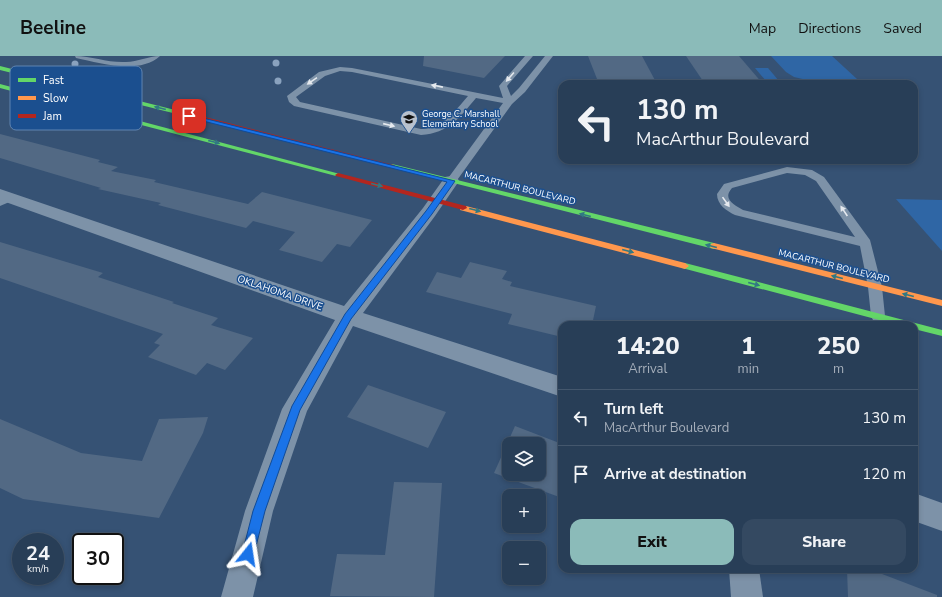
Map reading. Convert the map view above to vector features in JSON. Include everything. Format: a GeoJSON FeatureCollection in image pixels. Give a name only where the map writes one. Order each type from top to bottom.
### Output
{"type":"FeatureCollection","features":[{"type":"Feature","properties":{"kind":"street","name":"MACARTHUR BOULEVARD"},"geometry":{"type":"LineString","coordinates":[[0,68],[10,71]]}},
{"type":"Feature","properties":{"kind":"street"},"geometry":{"type":"LineString","coordinates":[[0,86],[10,89]]}},
{"type":"Feature","properties":{"kind":"street","name":"MACARTHUR BOULEVARD"},"geometry":{"type":"LineString","coordinates":[[142,104],[942,303]]}},
{"type":"Feature","properties":{"kind":"street"},"geometry":{"type":"LineString","coordinates":[[142,123],[897,321]]}},
{"type":"Feature","properties":{"kind":"street"},"geometry":{"type":"LineString","coordinates":[[237,597],[259,511],[295,409],[348,316],[451,181]]}},
{"type":"Feature","properties":{"kind":"street","name":"OKLAHOMA DRIVE"},"geometry":{"type":"LineString","coordinates":[[3,198],[348,316],[558,386]]}},
{"type":"Feature","properties":{"kind":"street"},"geometry":{"type":"LineString","coordinates":[[918,326],[942,333]]}},
{"type":"Feature","properties":{"kind":"street"},"geometry":{"type":"LineString","coordinates":[[918,508],[942,517]]}},
{"type":"Feature","properties":{"kind":"street"},"geometry":{"type":"LineString","coordinates":[[744,573],[747,597]]}},
{"type":"Feature","properties":{"kind":"lane"},"geometry":{"type":"LineString","coordinates":[[79,56],[117,65],[134,65],[156,56]]}},
{"type":"Feature","properties":{"kind":"lane"},"geometry":{"type":"LineString","coordinates":[[509,102],[503,86],[529,56]]}},
{"type":"Feature","properties":{"kind":"lane"},"geometry":{"type":"LineString","coordinates":[[451,181],[509,102],[522,90],[549,56]]}},
{"type":"Feature","properties":{"kind":"lane"},"geometry":{"type":"LineString","coordinates":[[475,94],[445,127],[430,132],[421,132],[297,104],[292,100],[291,96],[322,74],[340,69],[352,70],[475,94],[509,102]]}},
{"type":"Feature","properties":{"kind":"lane"},"geometry":{"type":"LineString","coordinates":[[866,244],[739,213],[724,202],[722,196],[723,190],[728,186],[787,170],[808,172],[824,182],[866,244],[875,287],[878,316]]}},
{"type":"Feature","properties":{"kind":"shaded area"},"geometry":{"type":"Polygon","coordinates":[[[771,56],[832,56],[857,79],[807,80],[794,77],[786,72],[771,56]]]}},
{"type":"Feature","properties":{"kind":"shaded area"},"geometry":{"type":"Polygon","coordinates":[[[755,68],[768,68],[778,80],[765,80],[755,68]]]}},
{"type":"Feature","properties":{"kind":"shaded area"},"geometry":{"type":"Polygon","coordinates":[[[896,199],[942,200],[942,251],[896,199]]]}},
{"type":"Feature","properties":{"kind":"building"},"geometry":{"type":"Polygon","coordinates":[[[424,56],[505,56],[484,78],[423,66],[424,56]]]}},
{"type":"Feature","properties":{"kind":"building"},"geometry":{"type":"Polygon","coordinates":[[[588,56],[642,56],[655,80],[597,80],[588,56]]]}},
{"type":"Feature","properties":{"kind":"building"},"geometry":{"type":"Polygon","coordinates":[[[686,56],[739,56],[760,80],[702,80],[686,56]]]}},
{"type":"Feature","properties":{"kind":"building"},"geometry":{"type":"Polygon","coordinates":[[[0,134],[100,160],[98,162],[118,167],[111,171],[156,180],[154,182],[248,204],[262,192],[372,220],[350,247],[337,244],[322,262],[279,250],[295,232],[253,221],[246,228],[158,205],[161,203],[98,189],[101,188],[0,158],[0,134]]]}},
{"type":"Feature","properties":{"kind":"building"},"geometry":{"type":"Polygon","coordinates":[[[0,242],[103,273],[98,277],[218,318],[211,325],[253,338],[225,370],[207,363],[196,375],[148,357],[160,345],[154,343],[163,334],[0,278],[0,242]]]}},
{"type":"Feature","properties":{"kind":"building"},"geometry":{"type":"Polygon","coordinates":[[[470,262],[507,271],[502,279],[512,282],[510,286],[596,306],[593,321],[558,321],[558,336],[508,324],[512,314],[426,292],[437,272],[461,278],[470,262]]]}},
{"type":"Feature","properties":{"kind":"building"},"geometry":{"type":"Polygon","coordinates":[[[368,385],[446,412],[428,448],[347,417],[368,385]]]}},
{"type":"Feature","properties":{"kind":"building"},"geometry":{"type":"Polygon","coordinates":[[[208,417],[203,433],[159,518],[23,499],[0,488],[0,419],[81,453],[142,461],[159,419],[208,417]]]}},
{"type":"Feature","properties":{"kind":"building"},"geometry":{"type":"Polygon","coordinates":[[[515,426],[544,437],[510,437],[515,426]]]}},
{"type":"Feature","properties":{"kind":"building"},"geometry":{"type":"Polygon","coordinates":[[[546,438],[558,442],[558,497],[546,492],[546,489],[538,489],[516,481],[546,481],[546,438]]]}},
{"type":"Feature","properties":{"kind":"building"},"geometry":{"type":"Polygon","coordinates":[[[502,455],[502,476],[494,473],[502,455]]]}},
{"type":"Feature","properties":{"kind":"building"},"geometry":{"type":"Polygon","coordinates":[[[394,482],[442,483],[434,597],[330,596],[337,554],[385,555],[394,482]]]}},
{"type":"Feature","properties":{"kind":"building"},"geometry":{"type":"Polygon","coordinates":[[[847,573],[879,573],[937,595],[937,597],[848,597],[847,573]]]}},
{"type":"Feature","properties":{"kind":"traffic: fast"},"geometry":{"type":"LineString","coordinates":[[0,68],[10,70]]}},
{"type":"Feature","properties":{"kind":"traffic: fast"},"geometry":{"type":"LineString","coordinates":[[0,86],[10,89]]}},
{"type":"Feature","properties":{"kind":"traffic: fast"},"geometry":{"type":"LineString","coordinates":[[142,103],[205,119]]}},
{"type":"Feature","properties":{"kind":"traffic: fast"},"geometry":{"type":"LineString","coordinates":[[142,123],[338,175]]}},
{"type":"Feature","properties":{"kind":"traffic: fast"},"geometry":{"type":"LineString","coordinates":[[392,166],[714,246]]}},
{"type":"Feature","properties":{"kind":"traffic: fast"},"geometry":{"type":"LineString","coordinates":[[685,266],[896,321]]}},
{"type":"Feature","properties":{"kind":"traffic: fast"},"geometry":{"type":"LineString","coordinates":[[918,327],[942,333]]}},
{"type":"Feature","properties":{"kind":"traffic: slow"},"geometry":{"type":"LineString","coordinates":[[463,208],[685,266]]}},
{"type":"Feature","properties":{"kind":"traffic: slow"},"geometry":{"type":"LineString","coordinates":[[714,246],[942,303]]}},
{"type":"Feature","properties":{"kind":"traffic: jam"},"geometry":{"type":"LineString","coordinates":[[205,119],[392,166]]}},
{"type":"Feature","properties":{"kind":"traffic: jam"},"geometry":{"type":"LineString","coordinates":[[338,175],[463,208]]}},
{"type":"Feature","properties":{"kind":"place","name":"George C. Marshall Elementary School"},"geometry":{"type":"Point","coordinates":[409,134]}},
{"type":"Feature","properties":{"kind":"route"},"geometry":{"type":"LineString","coordinates":[[189,116],[451,181],[429,212],[348,316],[295,409],[259,511],[248,554]]}}]}
